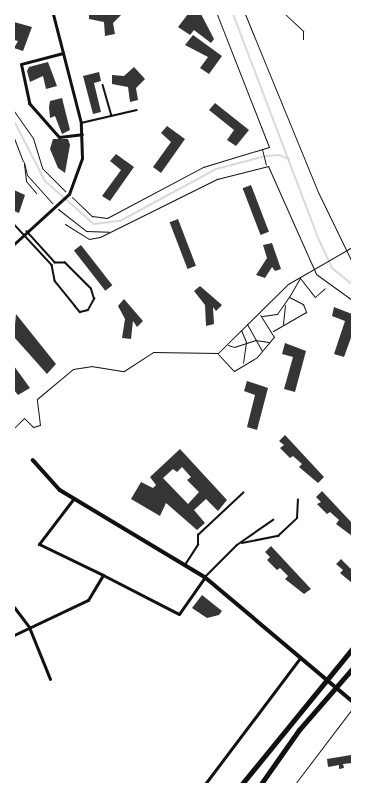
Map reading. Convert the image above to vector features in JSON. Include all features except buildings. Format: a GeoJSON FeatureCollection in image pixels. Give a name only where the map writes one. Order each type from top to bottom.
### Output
{"type":"FeatureCollection","features":[{"type":"Feature","properties":{"kind":"highway"},"geometry":{"type":"LineString","coordinates":[[242,784],[289,722],[352,649]]}},
{"type":"Feature","properties":{"kind":"highway"},"geometry":{"type":"LineString","coordinates":[[261,784],[299,730],[352,669]]}},
{"type":"Feature","properties":{"kind":"street"},"geometry":{"type":"LineString","coordinates":[[14,244],[68,195],[82,158],[81,123],[53,14]]}},
{"type":"Feature","properties":{"kind":"street"},"geometry":{"type":"LineString","coordinates":[[63,53],[21,64],[29,103],[59,137],[82,134]]}},
{"type":"Feature","properties":{"kind":"street"},"geometry":{"type":"LineString","coordinates":[[33,460],[50,481],[74,498],[205,577],[352,701]]}},
{"type":"Feature","properties":{"kind":"street"},"geometry":{"type":"LineString","coordinates":[[74,498],[39,544],[104,575],[179,614],[205,577]]}},
{"type":"Feature","properties":{"kind":"street"},"geometry":{"type":"LineString","coordinates":[[14,635],[88,600],[104,575]]}},
{"type":"Feature","properties":{"kind":"street"},"geometry":{"type":"LineString","coordinates":[[14,607],[29,627],[50,679]]}},
{"type":"Feature","properties":{"kind":"street"},"geometry":{"type":"LineString","coordinates":[[205,784],[300,658]]}},
{"type":"Feature","properties":{"kind":"lane"},"geometry":{"type":"LineString","coordinates":[[103,85],[112,116]]}},
{"type":"Feature","properties":{"kind":"lane"},"geometry":{"type":"LineString","coordinates":[[81,123],[137,110]]}},
{"type":"Feature","properties":{"kind":"lane"},"geometry":{"type":"LineString","coordinates":[[14,224],[26,233],[55,263],[65,263],[91,289],[94,299],[88,310],[80,312],[75,306],[55,281],[52,265],[26,233]]}},
{"type":"Feature","properties":{"kind":"lane"},"geometry":{"type":"LineString","coordinates":[[185,565],[198,545],[198,535],[243,493]]}},
{"type":"Feature","properties":{"kind":"lane"},"geometry":{"type":"LineString","coordinates":[[240,543],[278,536],[297,518],[298,500]]}},
{"type":"Feature","properties":{"kind":"lane"},"geometry":{"type":"LineString","coordinates":[[205,577],[240,543],[273,520]]}},
{"type":"Feature","properties":{"kind":"path"},"geometry":{"type":"LineString","coordinates":[[14,111],[32,138],[42,168],[68,195],[92,216],[107,218],[203,167],[269,147],[217,14]]}},
{"type":"Feature","properties":{"kind":"path"},"geometry":{"type":"LineString","coordinates":[[245,14],[345,251],[352,262]]}},
{"type":"Feature","properties":{"kind":"path"},"geometry":{"type":"LineString","coordinates":[[285,14],[303,32],[303,40]]}},
{"type":"Feature","properties":{"kind":"path"},"geometry":{"type":"LineString","coordinates":[[14,138],[24,162],[26,181],[36,193]]}},
{"type":"Feature","properties":{"kind":"path"},"geometry":{"type":"LineString","coordinates":[[262,150],[266,166]]}},
{"type":"Feature","properties":{"kind":"path"},"geometry":{"type":"LineString","coordinates":[[65,224],[90,239],[100,237],[217,179],[266,166],[272,168],[314,270],[352,300]]}},
{"type":"Feature","properties":{"kind":"path"},"geometry":{"type":"LineString","coordinates":[[218,354],[247,323],[259,314],[288,284],[314,270],[352,246]]}},
{"type":"Feature","properties":{"kind":"path"},"geometry":{"type":"LineString","coordinates":[[300,278],[315,296],[325,288]]}},
{"type":"Feature","properties":{"kind":"path"},"geometry":{"type":"LineString","coordinates":[[261,315],[277,314],[285,305],[300,278]]}},
{"type":"Feature","properties":{"kind":"path"},"geometry":{"type":"LineString","coordinates":[[273,331],[282,324],[306,312],[303,304],[289,297]]}},
{"type":"Feature","properties":{"kind":"path"},"geometry":{"type":"LineString","coordinates":[[282,324],[285,305]]}},
{"type":"Feature","properties":{"kind":"path"},"geometry":{"type":"LineString","coordinates":[[14,428],[24,418],[33,427],[40,425],[37,399],[73,369],[91,366],[124,371],[153,352],[218,354],[234,371],[243,363],[262,352],[274,337],[273,331],[259,314]]}},
{"type":"Feature","properties":{"kind":"path"},"geometry":{"type":"LineString","coordinates":[[247,323],[262,352]]}},
{"type":"Feature","properties":{"kind":"path"},"geometry":{"type":"LineString","coordinates":[[241,330],[246,342],[244,346],[243,363]]}},
{"type":"Feature","properties":{"kind":"path"},"geometry":{"type":"LineString","coordinates":[[227,344],[244,346],[255,340],[269,342]]}},
{"type":"Feature","properties":{"kind":"path"},"geometry":{"type":"LineString","coordinates":[[295,784],[352,709]]}},
{"type":"Feature","properties":{"kind":"waterway"},"geometry":{"type":"LineString","coordinates":[[233,14],[319,240],[332,268],[352,284]]}},
{"type":"Feature","properties":{"kind":"waterway"},"geometry":{"type":"LineString","coordinates":[[14,121],[45,181],[94,224],[120,221],[216,169],[266,156],[279,155],[289,159]]}}]}
